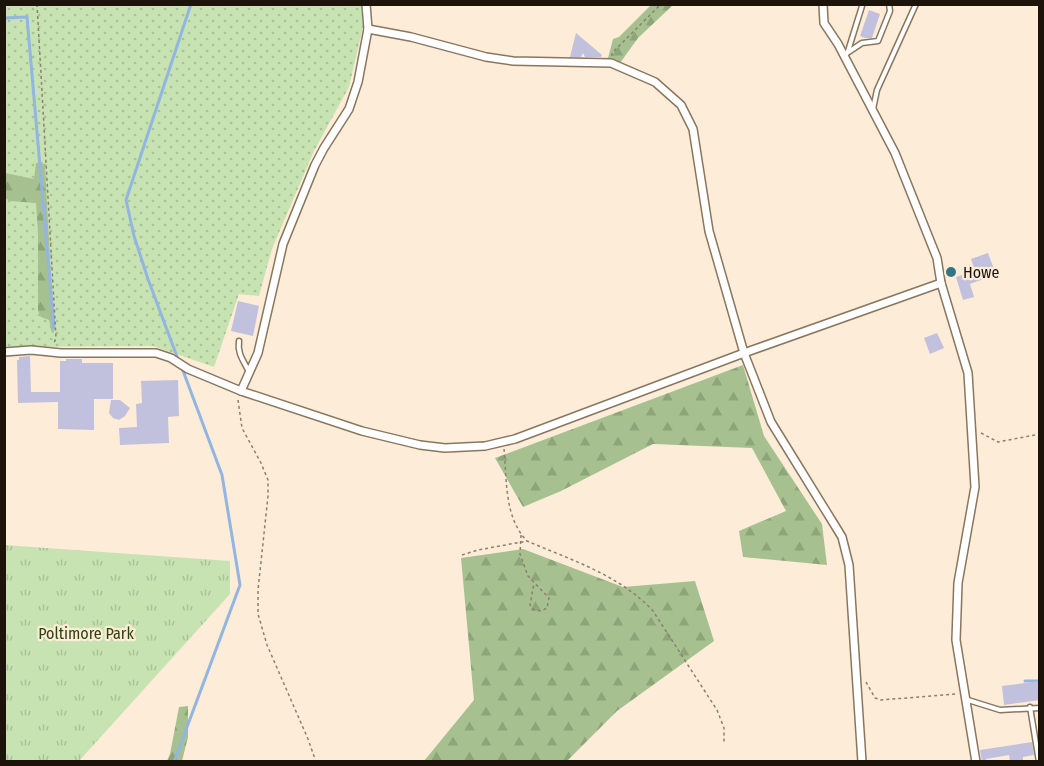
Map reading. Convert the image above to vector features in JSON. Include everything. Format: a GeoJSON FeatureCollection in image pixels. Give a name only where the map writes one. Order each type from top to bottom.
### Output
{"type":"FeatureCollection","features":[{"type":"Feature","properties":{"kind":"street"},"geometry":{"type":"LineString","coordinates":[[241,390],[258,353],[283,244],[324,148],[349,109],[358,82],[368,28],[366,4]]}},
{"type":"Feature","properties":{"kind":"street"},"geometry":{"type":"LineString","coordinates":[[823,4],[824,23],[846,53],[895,153],[937,258],[941,283],[968,373],[975,487],[958,583],[956,640],[976,762]]}},
{"type":"Feature","properties":{"kind":"street"},"geometry":{"type":"LineString","coordinates":[[368,28],[486,57],[513,61],[611,63],[655,82],[681,105],[693,129],[709,231],[744,353],[771,422],[842,537],[849,565],[862,762]]}},
{"type":"Feature","properties":{"kind":"street"},"geometry":{"type":"LineString","coordinates":[[4,352],[31,350],[156,353],[171,358],[188,369],[241,390],[362,431],[420,445],[445,448],[484,446],[515,440],[744,353],[941,283]]}},
{"type":"Feature","properties":{"kind":"lane"},"geometry":{"type":"LineString","coordinates":[[846,53],[862,43],[878,41],[890,11],[889,4]]}},
{"type":"Feature","properties":{"kind":"lane"},"geometry":{"type":"LineString","coordinates":[[872,110],[877,90],[916,4]]}},
{"type":"Feature","properties":{"kind":"lane"},"geometry":{"type":"LineString","coordinates":[[846,53],[862,6]]}},
{"type":"Feature","properties":{"kind":"lane"},"geometry":{"type":"LineString","coordinates":[[239,341],[240,356],[250,372]]}},
{"type":"Feature","properties":{"kind":"lane"},"geometry":{"type":"LineString","coordinates":[[967,697],[1000,710],[1040,708]]}},
{"type":"Feature","properties":{"kind":"lane"},"geometry":{"type":"LineString","coordinates":[[1030,707],[1039,762]]}},
{"type":"Feature","properties":{"kind":"path"},"geometry":{"type":"LineString","coordinates":[[37,4],[56,338],[49,352]]}},
{"type":"Feature","properties":{"kind":"path"},"geometry":{"type":"LineString","coordinates":[[611,63],[612,53],[661,4]]}},
{"type":"Feature","properties":{"kind":"path"},"geometry":{"type":"LineString","coordinates":[[241,390],[238,410],[242,428],[268,480],[258,614],[267,645],[316,762]]}},
{"type":"Feature","properties":{"kind":"path"},"geometry":{"type":"LineString","coordinates":[[972,428],[998,442],[1040,434]]}},
{"type":"Feature","properties":{"kind":"path"},"geometry":{"type":"LineString","coordinates":[[504,442],[510,510],[521,534],[527,541],[623,585],[643,600],[653,611],[717,710],[724,728],[724,743]]}},
{"type":"Feature","properties":{"kind":"path"},"geometry":{"type":"LineString","coordinates":[[521,534],[522,561],[534,583],[549,598],[547,608],[541,611],[534,610],[530,605],[534,583]]}},
{"type":"Feature","properties":{"kind":"path"},"geometry":{"type":"LineString","coordinates":[[462,555],[527,541]]}},
{"type":"Feature","properties":{"kind":"path"},"geometry":{"type":"LineString","coordinates":[[856,673],[861,675],[875,698],[881,700],[967,697]]}},
{"type":"Feature","properties":{"kind":"green space"},"geometry":{"type":"Polygon","coordinates":[[[5,5],[361,5],[363,27],[349,87],[314,151],[272,249],[259,296],[239,294],[214,367],[153,346],[5,347],[5,5]]]}},
{"type":"Feature","properties":{"kind":"green space"},"geometry":{"type":"Polygon","coordinates":[[[651,5],[673,5],[638,38],[620,63],[607,62],[613,39],[619,37],[651,5]]]}},
{"type":"Feature","properties":{"kind":"green space"},"geometry":{"type":"Polygon","coordinates":[[[42,162],[45,166],[54,332],[52,333],[49,320],[41,317],[38,311],[36,203],[10,201],[5,198],[5,173],[34,179],[36,163],[42,162]]]}},
{"type":"Feature","properties":{"kind":"green space"},"geometry":{"type":"Polygon","coordinates":[[[743,365],[764,436],[822,524],[827,565],[743,557],[739,531],[786,511],[752,448],[653,444],[561,491],[523,507],[495,458],[743,365]]]}},
{"type":"Feature","properties":{"kind":"green space","name":"Poltimore Park"},"geometry":{"type":"Polygon","coordinates":[[[4,545],[230,561],[230,594],[79,761],[5,761],[4,545]]]}},
{"type":"Feature","properties":{"kind":"green space"},"geometry":{"type":"Polygon","coordinates":[[[523,549],[623,587],[695,581],[714,641],[617,711],[567,761],[424,761],[474,700],[461,558],[523,549]]]}},
{"type":"Feature","properties":{"kind":"green space"},"geometry":{"type":"Polygon","coordinates":[[[188,706],[188,737],[182,761],[167,761],[179,707],[188,706]]]}},
{"type":"Feature","properties":{"kind":"building"},"geometry":{"type":"Polygon","coordinates":[[[869,10],[880,14],[872,38],[865,38],[860,36],[869,10]]]}},
{"type":"Feature","properties":{"kind":"building"},"geometry":{"type":"Polygon","coordinates":[[[576,33],[602,55],[601,57],[585,57],[583,53],[581,57],[570,57],[576,33]]]}},
{"type":"Feature","properties":{"kind":"building"},"geometry":{"type":"Polygon","coordinates":[[[988,253],[994,269],[990,271],[992,276],[970,284],[974,297],[963,300],[956,277],[975,271],[971,259],[988,253]]]}},
{"type":"Feature","properties":{"kind":"building"},"geometry":{"type":"Polygon","coordinates":[[[238,301],[259,306],[253,336],[231,331],[238,301]]]}},
{"type":"Feature","properties":{"kind":"building"},"geometry":{"type":"Polygon","coordinates":[[[937,333],[944,348],[930,354],[924,338],[937,333]]]}},
{"type":"Feature","properties":{"kind":"building"},"geometry":{"type":"Polygon","coordinates":[[[30,356],[31,392],[60,392],[60,361],[82,359],[82,363],[113,363],[113,399],[94,399],[94,430],[58,429],[58,402],[18,403],[17,360],[19,357],[30,356]]]}},
{"type":"Feature","properties":{"kind":"building"},"geometry":{"type":"Polygon","coordinates":[[[178,380],[179,416],[168,417],[169,443],[120,445],[119,428],[137,427],[136,404],[142,403],[141,381],[178,380]]]}},
{"type":"Feature","properties":{"kind":"building"},"geometry":{"type":"Polygon","coordinates":[[[111,400],[120,400],[130,408],[119,420],[113,418],[109,413],[111,400]]]}},
{"type":"Feature","properties":{"kind":"building"},"geometry":{"type":"Polygon","coordinates":[[[1040,681],[1040,700],[1004,705],[1002,686],[1040,681]]]}},
{"type":"Feature","properties":{"kind":"building"},"geometry":{"type":"Polygon","coordinates":[[[1032,742],[1034,755],[1023,757],[1023,762],[1010,762],[1009,755],[986,759],[987,762],[982,762],[980,750],[1032,742]]]}},
{"type":"Feature","properties":{"kind":"waterway"},"geometry":{"type":"LineString","coordinates":[[179,362],[148,279],[134,236],[126,200],[191,4]]}},
{"type":"Feature","properties":{"kind":"waterway"},"geometry":{"type":"LineString","coordinates":[[4,18],[27,17],[54,328]]}},
{"type":"Feature","properties":{"kind":"waterway"},"geometry":{"type":"LineString","coordinates":[[174,762],[240,585],[222,475],[182,368]]}},
{"type":"Feature","properties":{"kind":"waterway"},"geometry":{"type":"LineString","coordinates":[[1025,681],[1040,681]]}},
{"type":"Feature","properties":{"kind":"place","name":"Howe"},"geometry":{"type":"Point","coordinates":[951,272]}}]}
